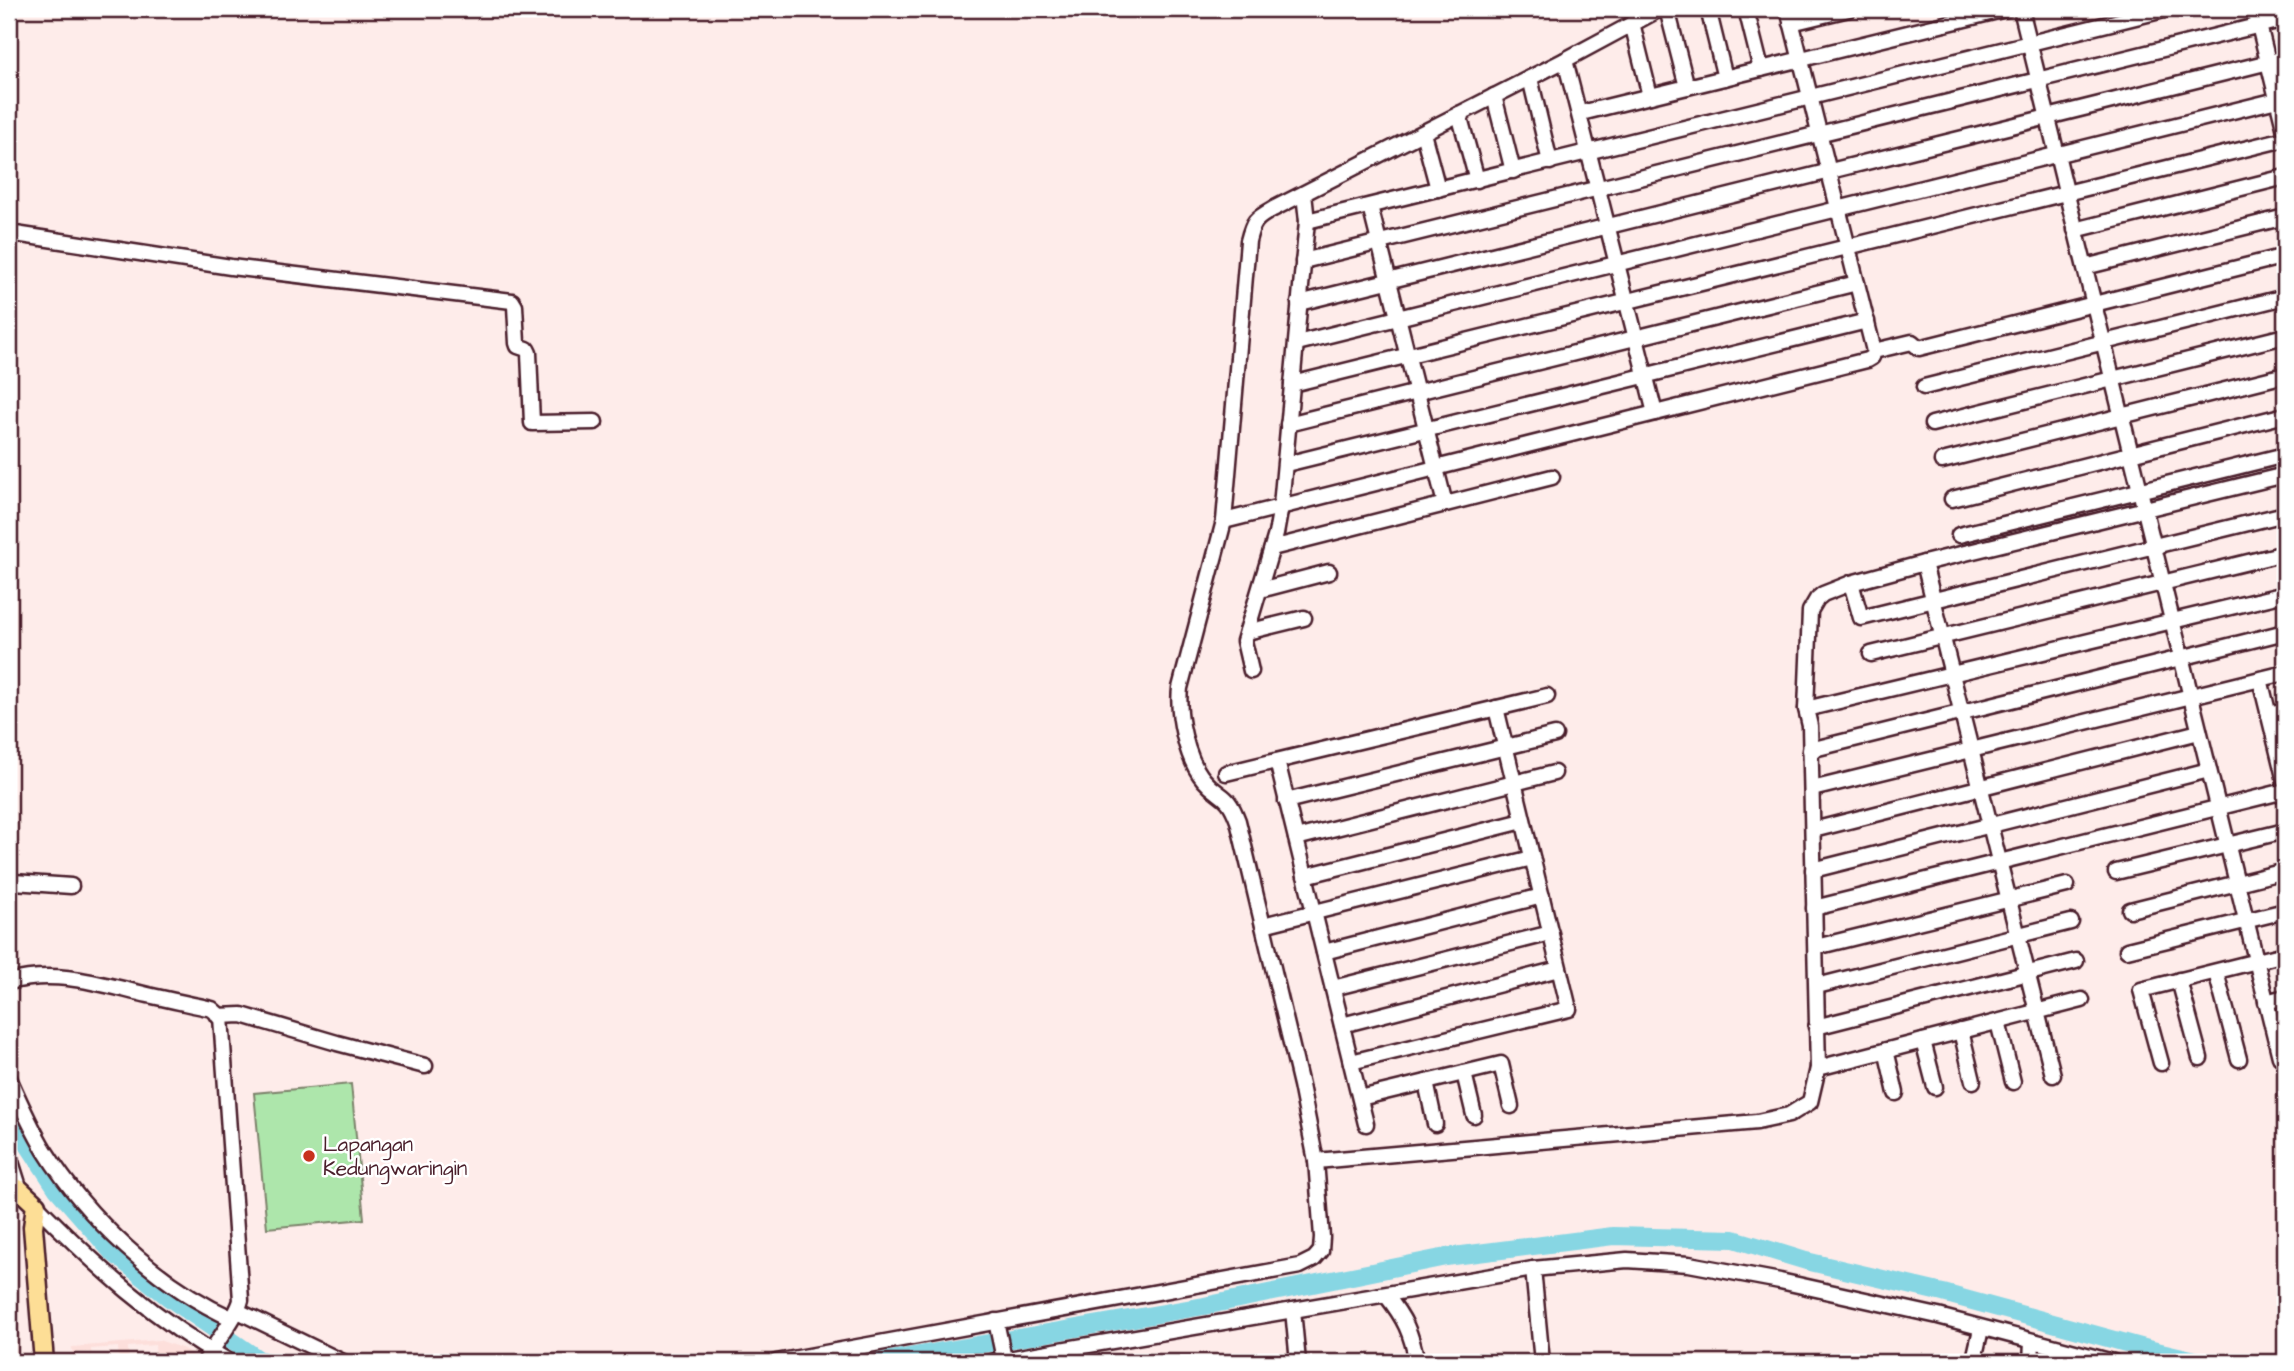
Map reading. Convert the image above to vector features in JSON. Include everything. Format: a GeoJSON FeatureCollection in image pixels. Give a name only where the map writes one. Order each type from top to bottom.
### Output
{"type":"FeatureCollection","features":[{"type":"Feature","properties":{"kind":"main road"},"geometry":{"type":"LineString","coordinates":[[14,1188],[36,1205],[33,1227],[44,1362]]}},
{"type":"Feature","properties":{"kind":"street"},"geometry":{"type":"LineString","coordinates":[[776,1362],[997,1327],[1300,1266],[1314,1259],[1321,1251],[1316,1161],[1301,1085],[1233,806],[1205,782],[1190,756],[1178,702],[1224,520],[1248,241],[1252,226],[1257,218],[1660,9]]}},
{"type":"Feature","properties":{"kind":"street"},"geometry":{"type":"LineString","coordinates":[[1667,9],[1687,87]]}},
{"type":"Feature","properties":{"kind":"street"},"geometry":{"type":"LineString","coordinates":[[1708,9],[1725,78]]}},
{"type":"Feature","properties":{"kind":"street"},"geometry":{"type":"LineString","coordinates":[[1746,9],[1762,69]]}},
{"type":"Feature","properties":{"kind":"street"},"geometry":{"type":"LineString","coordinates":[[1224,520],[1872,357],[1874,351],[1867,321],[1790,16],[1849,9]]}},
{"type":"Feature","properties":{"kind":"street"},"geometry":{"type":"LineString","coordinates":[[1581,113],[2006,9]]}},
{"type":"Feature","properties":{"kind":"street"},"geometry":{"type":"LineString","coordinates":[[2021,9],[2266,1002],[2280,1036],[2280,1057]]}},
{"type":"Feature","properties":{"kind":"street"},"geometry":{"type":"LineString","coordinates":[[1307,221],[2168,9]]}},
{"type":"Feature","properties":{"kind":"street"},"geometry":{"type":"LineString","coordinates":[[2255,9],[2268,62],[2282,99],[2285,131]]}},
{"type":"Feature","properties":{"kind":"street"},"geometry":{"type":"LineString","coordinates":[[1303,261],[2285,19]]}},
{"type":"Feature","properties":{"kind":"street"},"geometry":{"type":"LineString","coordinates":[[1632,23],[1650,96]]}},
{"type":"Feature","properties":{"kind":"street"},"geometry":{"type":"LineString","coordinates":[[1299,303],[2285,58]]}},
{"type":"Feature","properties":{"kind":"street"},"geometry":{"type":"LineString","coordinates":[[1566,60],[1655,413]]}},
{"type":"Feature","properties":{"kind":"street"},"geometry":{"type":"LineString","coordinates":[[1530,78],[1550,162]]}},
{"type":"Feature","properties":{"kind":"street"},"geometry":{"type":"LineString","coordinates":[[1494,96],[1513,171]]}},
{"type":"Feature","properties":{"kind":"street"},"geometry":{"type":"LineString","coordinates":[[1297,343],[2282,99]]}},
{"type":"Feature","properties":{"kind":"street"},"geometry":{"type":"LineString","coordinates":[[1459,114],[1476,180]]}},
{"type":"Feature","properties":{"kind":"street"},"geometry":{"type":"LineString","coordinates":[[1423,133],[1438,189]]}},
{"type":"Feature","properties":{"kind":"street"},"geometry":{"type":"LineString","coordinates":[[1292,384],[2285,139]]}},
{"type":"Feature","properties":{"kind":"street"},"geometry":{"type":"LineString","coordinates":[[2076,230],[2285,177]]}},
{"type":"Feature","properties":{"kind":"street"},"geometry":{"type":"LineString","coordinates":[[1251,671],[1244,641],[1272,548],[1286,464],[1307,221],[1304,194]]}},
{"type":"Feature","properties":{"kind":"street"},"geometry":{"type":"LineString","coordinates":[[1370,206],[1445,505]]}},
{"type":"Feature","properties":{"kind":"street"},"geometry":{"type":"LineString","coordinates":[[2085,267],[2285,217]]}},
{"type":"Feature","properties":{"kind":"street"},"geometry":{"type":"LineString","coordinates":[[9,233],[231,267],[513,302],[517,345],[527,349],[529,354],[532,423],[595,422]]}},
{"type":"Feature","properties":{"kind":"street"},"geometry":{"type":"LineString","coordinates":[[1874,351],[1912,342],[1919,348],[2285,256]]}},
{"type":"Feature","properties":{"kind":"street"},"geometry":{"type":"LineString","coordinates":[[1288,424],[1857,283]]}},
{"type":"Feature","properties":{"kind":"street"},"geometry":{"type":"LineString","coordinates":[[1924,387],[2285,297]]}},
{"type":"Feature","properties":{"kind":"street"},"geometry":{"type":"LineString","coordinates":[[1286,464],[1867,321]]}},
{"type":"Feature","properties":{"kind":"street"},"geometry":{"type":"LineString","coordinates":[[1932,424],[2285,336]]}},
{"type":"Feature","properties":{"kind":"street"},"geometry":{"type":"LineString","coordinates":[[1942,461],[2285,375]]}},
{"type":"Feature","properties":{"kind":"street"},"geometry":{"type":"LineString","coordinates":[[1952,499],[2285,415]]}},
{"type":"Feature","properties":{"kind":"street"},"geometry":{"type":"LineString","coordinates":[[1959,535],[2285,455]]}},
{"type":"Feature","properties":{"kind":"street"},"geometry":{"type":"LineString","coordinates":[[1316,1161],[1757,1122],[1789,1115],[1810,1102],[1818,1068],[1810,726],[1806,709],[1810,611],[1817,599],[1851,583],[1924,563],[2285,475]]}},
{"type":"Feature","properties":{"kind":"street"},"geometry":{"type":"LineString","coordinates":[[1272,548],[1552,477]]}},
{"type":"Feature","properties":{"kind":"street"},"geometry":{"type":"LineString","coordinates":[[1851,583],[1861,618],[2285,514]]}},
{"type":"Feature","properties":{"kind":"street"},"geometry":{"type":"LineString","coordinates":[[1871,654],[2285,553]]}},
{"type":"Feature","properties":{"kind":"street"},"geometry":{"type":"LineString","coordinates":[[1924,563],[2053,1074]]}},
{"type":"Feature","properties":{"kind":"street"},"geometry":{"type":"LineString","coordinates":[[1259,590],[1329,572]]}},
{"type":"Feature","properties":{"kind":"street"},"geometry":{"type":"LineString","coordinates":[[1806,709],[2285,594]]}},
{"type":"Feature","properties":{"kind":"street"},"geometry":{"type":"LineString","coordinates":[[1247,632],[1304,618]]}},
{"type":"Feature","properties":{"kind":"street"},"geometry":{"type":"LineString","coordinates":[[1810,750],[2285,632]]}},
{"type":"Feature","properties":{"kind":"street"},"geometry":{"type":"LineString","coordinates":[[1812,789],[2285,673]]}},
{"type":"Feature","properties":{"kind":"street"},"geometry":{"type":"LineString","coordinates":[[2260,679],[2282,753],[2285,781]]}},
{"type":"Feature","properties":{"kind":"street"},"geometry":{"type":"LineString","coordinates":[[1226,773],[1547,696]]}},
{"type":"Feature","properties":{"kind":"street"},"geometry":{"type":"LineString","coordinates":[[1351,1062],[1569,1009],[1496,708]]}},
{"type":"Feature","properties":{"kind":"street"},"geometry":{"type":"LineString","coordinates":[[2269,715],[2285,711]]}},
{"type":"Feature","properties":{"kind":"street"},"geometry":{"type":"LineString","coordinates":[[1813,830],[2199,732]]}},
{"type":"Feature","properties":{"kind":"street"},"geometry":{"type":"LineString","coordinates":[[1286,800],[1555,735]]}},
{"type":"Feature","properties":{"kind":"street"},"geometry":{"type":"LineString","coordinates":[[1277,761],[1366,1124]]}},
{"type":"Feature","properties":{"kind":"street"},"geometry":{"type":"LineString","coordinates":[[1813,870],[2209,770]]}},
{"type":"Feature","properties":{"kind":"street"},"geometry":{"type":"LineString","coordinates":[[1296,838],[1555,773]]}},
{"type":"Feature","properties":{"kind":"street"},"geometry":{"type":"LineString","coordinates":[[1814,908],[2285,791]]}},
{"type":"Feature","properties":{"kind":"street"},"geometry":{"type":"LineString","coordinates":[[1305,876],[1523,821]]}},
{"type":"Feature","properties":{"kind":"street"},"geometry":{"type":"LineString","coordinates":[[2116,872],[2285,831]]}},
{"type":"Feature","properties":{"kind":"street"},"geometry":{"type":"LineString","coordinates":[[1263,925],[1532,858]]}},
{"type":"Feature","properties":{"kind":"street"},"geometry":{"type":"LineString","coordinates":[[2130,910],[2285,871]]}},
{"type":"Feature","properties":{"kind":"street"},"geometry":{"type":"LineString","coordinates":[[9,885],[15,882],[71,886]]}},
{"type":"Feature","properties":{"kind":"street"},"geometry":{"type":"LineString","coordinates":[[1816,947],[2067,885]]}},
{"type":"Feature","properties":{"kind":"street"},"geometry":{"type":"LineString","coordinates":[[1324,952],[1542,896]]}},
{"type":"Feature","properties":{"kind":"street"},"geometry":{"type":"LineString","coordinates":[[2127,950],[2285,911]]}},
{"type":"Feature","properties":{"kind":"street"},"geometry":{"type":"LineString","coordinates":[[1817,986],[2071,922]]}},
{"type":"Feature","properties":{"kind":"street"},"geometry":{"type":"LineString","coordinates":[[1333,988],[1551,933]]}},
{"type":"Feature","properties":{"kind":"street"},"geometry":{"type":"LineString","coordinates":[[2161,1063],[2141,990],[2285,954]]}},
{"type":"Feature","properties":{"kind":"street"},"geometry":{"type":"LineString","coordinates":[[1816,1027],[2076,961]]}},
{"type":"Feature","properties":{"kind":"street"},"geometry":{"type":"LineString","coordinates":[[1342,1025],[1559,969]]}},
{"type":"Feature","properties":{"kind":"street"},"geometry":{"type":"LineString","coordinates":[[2216,972],[2239,1059]]}},
{"type":"Feature","properties":{"kind":"street"},"geometry":{"type":"LineString","coordinates":[[9,982],[47,976],[78,978],[212,1009],[221,1017],[240,1290],[231,1319],[210,1353]]}},
{"type":"Feature","properties":{"kind":"street"},"geometry":{"type":"LineString","coordinates":[[2179,980],[2200,1058]]}},
{"type":"Feature","properties":{"kind":"street"},"geometry":{"type":"LineString","coordinates":[[2266,1002],[2285,997]]}},
{"type":"Feature","properties":{"kind":"street"},"geometry":{"type":"LineString","coordinates":[[1818,1068],[2082,1000]]}},
{"type":"Feature","properties":{"kind":"street"},"geometry":{"type":"LineString","coordinates":[[218,1016],[242,1015],[425,1066]]}},
{"type":"Feature","properties":{"kind":"street"},"geometry":{"type":"LineString","coordinates":[[1998,1022],[2013,1082]]}},
{"type":"Feature","properties":{"kind":"street"},"geometry":{"type":"LineString","coordinates":[[1961,1031],[1973,1081]]}},
{"type":"Feature","properties":{"kind":"street"},"geometry":{"type":"LineString","coordinates":[[1923,1041],[1935,1087]]}},
{"type":"Feature","properties":{"kind":"street"},"geometry":{"type":"LineString","coordinates":[[1886,1050],[1896,1093]]}},
{"type":"Feature","properties":{"kind":"street"},"geometry":{"type":"LineString","coordinates":[[1360,1098],[1501,1064],[1511,1106]]}},
{"type":"Feature","properties":{"kind":"street"},"geometry":{"type":"LineString","coordinates":[[1464,1073],[1474,1115]]}},
{"type":"Feature","properties":{"kind":"street"},"geometry":{"type":"LineString","coordinates":[[9,1078],[44,1150],[80,1198],[162,1279],[209,1309],[343,1362]]}},
{"type":"Feature","properties":{"kind":"street"},"geometry":{"type":"LineString","coordinates":[[1426,1082],[1436,1124]]}},
{"type":"Feature","properties":{"kind":"street"},"geometry":{"type":"LineString","coordinates":[[9,1156],[14,1188]]}},
{"type":"Feature","properties":{"kind":"street"},"geometry":{"type":"LineString","coordinates":[[36,1205],[122,1288],[167,1324],[210,1353],[230,1362]]}},
{"type":"Feature","properties":{"kind":"street"},"geometry":{"type":"LineString","coordinates":[[997,1327],[998,1360],[1533,1269],[1627,1260],[1699,1265],[1840,1293],[2113,1362]]}},
{"type":"Feature","properties":{"kind":"street"},"geometry":{"type":"LineString","coordinates":[[1533,1269],[1542,1362]]}},
{"type":"Feature","properties":{"kind":"street"},"geometry":{"type":"LineString","coordinates":[[1386,1295],[1404,1318],[1417,1362]]}},
{"type":"Feature","properties":{"kind":"street"},"geometry":{"type":"LineString","coordinates":[[1293,1310],[1298,1362]]}},
{"type":"Feature","properties":{"kind":"street"},"geometry":{"type":"LineString","coordinates":[[1975,1355],[1981,1329]]}},
{"type":"Feature","properties":{"kind":"street"},"geometry":{"type":"LineString","coordinates":[[2031,1362],[2032,1342]]}},
{"type":"Feature","properties":{"kind":"shaded area"},"geometry":{"type":"Polygon","coordinates":[[[159,1340],[184,1349],[193,1355],[195,1362],[131,1362],[156,1360],[155,1345],[128,1347],[129,1362],[119,1362],[118,1347],[91,1349],[92,1362],[90,1352],[74,1353],[73,1362],[72,1347],[159,1340]]]}},
{"type":"Feature","properties":{"kind":"green space","name":"Lapangan Kedungwaringin"},"geometry":{"type":"Polygon","coordinates":[[[351,1084],[364,1219],[267,1228],[254,1093],[351,1084]]]}},
{"type":"Feature","properties":{"kind":"waterway"},"geometry":{"type":"LineString","coordinates":[[9,1110],[19,1131],[57,1189],[112,1252],[168,1297],[258,1359],[268,1362]]}},
{"type":"Feature","properties":{"kind":"waterway"},"geometry":{"type":"LineString","coordinates":[[879,1362],[1204,1306],[1446,1257],[1613,1236],[1734,1239],[1806,1261],[1943,1293],[2204,1362]]}},
{"type":"Feature","properties":{"kind":"place","name":"Lapangan Kedungwaringin"},"geometry":{"type":"Point","coordinates":[309,1156]}}]}
